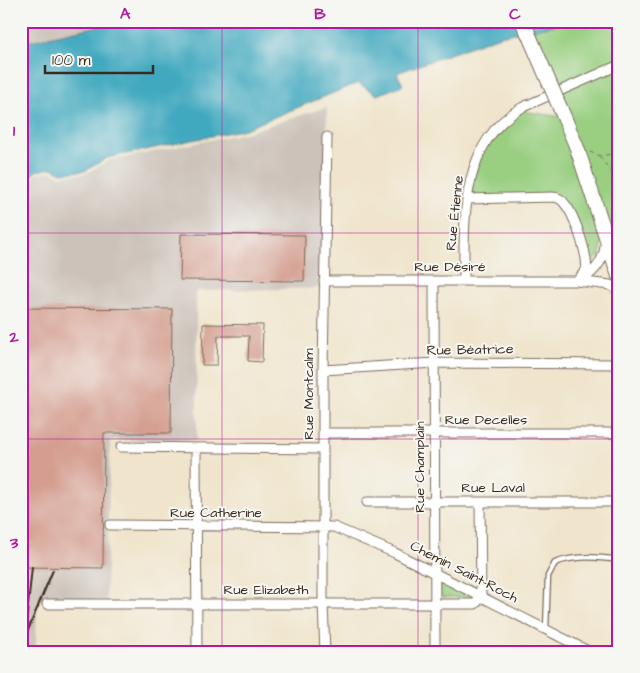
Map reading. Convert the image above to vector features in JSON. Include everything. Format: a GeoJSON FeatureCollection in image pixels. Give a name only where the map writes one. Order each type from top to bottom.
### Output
{"type":"FeatureCollection","features":[{"type":"Feature","properties":{"kind":"main road"},"geometry":{"type":"LineString","coordinates":[[522,21],[578,148],[619,276]]}},
{"type":"Feature","properties":{"kind":"street","name":"Rue Étienne"},"geometry":{"type":"LineString","coordinates":[[464,281],[464,242],[468,198],[474,165],[484,144],[500,124],[523,107],[619,65]]}},
{"type":"Feature","properties":{"kind":"street","name":"Rue Montcalm"},"geometry":{"type":"LineString","coordinates":[[325,652],[322,604],[322,370],[327,137]]}},
{"type":"Feature","properties":{"kind":"street"},"geometry":{"type":"LineString","coordinates":[[468,198],[552,197],[561,200],[569,210],[586,255],[586,270],[577,281]]}},
{"type":"Feature","properties":{"kind":"street"},"geometry":{"type":"LineString","coordinates":[[577,281],[587,276],[599,263],[605,245],[603,228]]}},
{"type":"Feature","properties":{"kind":"street","name":"Rue Désiré"},"geometry":{"type":"LineString","coordinates":[[324,281],[577,281],[610,285],[619,292]]}},
{"type":"Feature","properties":{"kind":"street","name":"Rue Champlain"},"geometry":{"type":"LineString","coordinates":[[434,282],[433,502],[435,652]]}},
{"type":"Feature","properties":{"kind":"street","name":"Rue Béatrice"},"geometry":{"type":"LineString","coordinates":[[322,370],[435,363],[619,364]]}},
{"type":"Feature","properties":{"kind":"street","name":"Rue Decelles"},"geometry":{"type":"LineString","coordinates":[[322,433],[619,433]]}},
{"type":"Feature","properties":{"kind":"street"},"geometry":{"type":"LineString","coordinates":[[121,447],[323,450]]}},
{"type":"Feature","properties":{"kind":"street"},"geometry":{"type":"LineString","coordinates":[[196,448],[197,652]]}},
{"type":"Feature","properties":{"kind":"street","name":"Rue Laval"},"geometry":{"type":"LineString","coordinates":[[367,502],[619,502]]}},
{"type":"Feature","properties":{"kind":"street"},"geometry":{"type":"LineString","coordinates":[[480,502],[481,598]]}},
{"type":"Feature","properties":{"kind":"street","name":"Rue Catherine"},"geometry":{"type":"LineString","coordinates":[[110,525],[323,527]]}},
{"type":"Feature","properties":{"kind":"street","name":"Chemin Saint-Roch"},"geometry":{"type":"LineString","coordinates":[[323,527],[338,528],[434,573],[590,652]]}},
{"type":"Feature","properties":{"kind":"street","name":"Rue Elizabeth"},"geometry":{"type":"LineString","coordinates":[[47,604],[475,604],[481,598]]}},
{"type":"Feature","properties":{"kind":"lane"},"geometry":{"type":"LineString","coordinates":[[546,629],[548,576],[555,563],[565,558],[596,557],[619,560]]}},
{"type":"Feature","properties":{"kind":"path"},"geometry":{"type":"LineString","coordinates":[[578,148],[600,156],[619,153]]}},
{"type":"Feature","properties":{"kind":"path"},"geometry":{"type":"LineString","coordinates":[[600,156],[619,182]]}},
{"type":"Feature","properties":{"kind":"shaded area"},"geometry":{"type":"Polygon","coordinates":[[[21,21],[121,21],[21,43],[21,21]]]}},
{"type":"Feature","properties":{"kind":"shaded area"},"geometry":{"type":"Polygon","coordinates":[[[327,107],[324,288],[196,291],[197,440],[110,440],[106,600],[37,600],[36,652],[21,652],[21,181],[29,181],[37,174],[51,171],[59,176],[85,174],[108,161],[245,133],[327,107]]]}},
{"type":"Feature","properties":{"kind":"green space"},"geometry":{"type":"Polygon","coordinates":[[[529,21],[619,21],[619,276],[604,232],[600,255],[588,265],[561,200],[468,199],[484,144],[523,107],[528,112],[563,117],[529,21]]]}},
{"type":"Feature","properties":{"kind":"green space"},"geometry":{"type":"Polygon","coordinates":[[[440,579],[474,598],[441,597],[440,579]]]}},
{"type":"Feature","properties":{"kind":"water"},"geometry":{"type":"Polygon","coordinates":[[[121,21],[562,21],[555,25],[500,36],[397,73],[403,85],[377,95],[358,83],[245,129],[107,158],[85,171],[61,173],[53,168],[36,171],[29,179],[21,179],[21,43],[121,21]]]}},
{"type":"Feature","properties":{"kind":"building"},"geometry":{"type":"Polygon","coordinates":[[[181,234],[305,235],[304,281],[180,280],[181,234]]]}},
{"type":"Feature","properties":{"kind":"building"},"geometry":{"type":"Polygon","coordinates":[[[21,308],[172,309],[171,433],[104,433],[103,568],[21,567],[21,308]]]}},
{"type":"Feature","properties":{"kind":"building"},"geometry":{"type":"Polygon","coordinates":[[[203,324],[263,325],[262,362],[248,361],[249,336],[218,336],[217,365],[202,365],[203,324]]]}},
{"type":"Feature","properties":{"kind":"railway"},"geometry":{"type":"LineString","coordinates":[[26,625],[32,567]]}},
{"type":"Feature","properties":{"kind":"railway"},"geometry":{"type":"LineString","coordinates":[[21,647],[53,570]]}}]}
